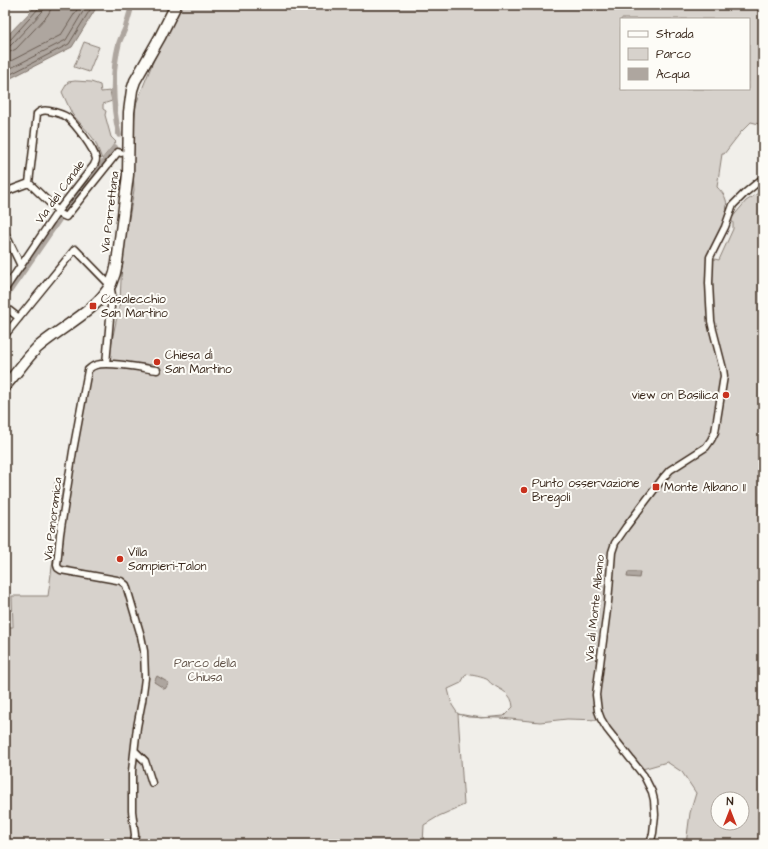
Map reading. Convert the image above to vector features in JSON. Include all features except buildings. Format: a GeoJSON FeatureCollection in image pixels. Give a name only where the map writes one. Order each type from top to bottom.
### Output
{"type":"FeatureCollection","features":[{"type":"Feature","properties":{"kind":"main road","name":"Via Porrettana"},"geometry":{"type":"LineString","coordinates":[[5,386],[36,349],[93,306],[101,298],[114,277],[127,183],[129,158],[129,112],[132,90],[135,81],[176,5]]}},
{"type":"Feature","properties":{"kind":"street","name":"Via del Canale"},"geometry":{"type":"LineString","coordinates":[[5,289],[58,212],[94,165],[96,159],[90,145],[66,116],[45,110],[42,110],[37,114],[29,183]]}},
{"type":"Feature","properties":{"kind":"street"},"geometry":{"type":"LineString","coordinates":[[5,192],[29,183],[58,212],[66,217],[118,152],[121,153]]}},
{"type":"Feature","properties":{"kind":"street","name":"Via di Monte Albano"},"geometry":{"type":"LineString","coordinates":[[650,844],[655,814],[652,792],[644,776],[612,737],[598,711],[596,695],[608,602],[612,552],[615,543],[626,527],[663,478],[670,470],[706,447],[715,432],[724,369],[712,330],[709,283],[710,256],[733,205],[763,178]]}},
{"type":"Feature","properties":{"kind":"street"},"geometry":{"type":"LineString","coordinates":[[5,233],[21,266]]}},
{"type":"Feature","properties":{"kind":"street"},"geometry":{"type":"LineString","coordinates":[[5,335],[74,249],[110,285],[112,295],[106,364],[157,370]]}},
{"type":"Feature","properties":{"kind":"street"},"geometry":{"type":"LineString","coordinates":[[5,307],[19,318]]}},
{"type":"Feature","properties":{"kind":"street","name":"Via Panoramica"},"geometry":{"type":"LineString","coordinates":[[106,364],[94,365],[87,373],[73,451],[57,565],[61,570],[117,580],[126,585],[141,636],[144,651],[145,678],[137,727],[132,772],[132,810],[135,835],[134,844]]}},
{"type":"Feature","properties":{"kind":"street"},"geometry":{"type":"LineString","coordinates":[[135,750],[145,761],[152,784]]}},
{"type":"Feature","properties":{"kind":"green space","name":"Parco della Chiusa"},"geometry":{"type":"Polygon","coordinates":[[[181,5],[763,5],[763,125],[751,122],[724,154],[722,154],[717,187],[725,198],[727,206],[724,221],[710,258],[719,260],[733,229],[731,219],[746,201],[763,190],[763,844],[686,844],[690,813],[696,793],[682,772],[667,762],[639,770],[601,720],[567,719],[540,722],[486,718],[504,716],[513,707],[511,698],[509,695],[491,684],[488,680],[466,674],[461,683],[448,689],[452,705],[458,714],[464,805],[439,816],[424,825],[423,844],[5,844],[5,627],[13,627],[12,596],[48,596],[58,523],[63,500],[53,499],[55,482],[66,484],[90,370],[107,365],[120,302],[122,258],[134,190],[132,144],[136,104],[155,57],[181,5]]]}},
{"type":"Feature","properties":{"kind":"green space"},"geometry":{"type":"Polygon","coordinates":[[[84,42],[99,47],[89,72],[74,67],[84,42]]]}},
{"type":"Feature","properties":{"kind":"green space"},"geometry":{"type":"Polygon","coordinates":[[[68,82],[91,82],[100,85],[101,92],[110,91],[112,101],[103,104],[103,109],[106,111],[105,115],[111,137],[116,142],[102,159],[95,141],[72,114],[62,92],[68,82]]]}},
{"type":"Feature","properties":{"kind":"green space"},"geometry":{"type":"Polygon","coordinates":[[[458,714],[477,717],[468,717],[458,714]]]}},
{"type":"Feature","properties":{"kind":"water"},"geometry":{"type":"Polygon","coordinates":[[[37,5],[98,5],[72,47],[5,81],[5,38],[37,5]]]}},
{"type":"Feature","properties":{"kind":"water"},"geometry":{"type":"Polygon","coordinates":[[[628,572],[640,572],[639,578],[627,577],[628,572]]]}},
{"type":"Feature","properties":{"kind":"water"},"geometry":{"type":"Polygon","coordinates":[[[157,676],[169,683],[165,689],[154,682],[157,676]]]}},
{"type":"Feature","properties":{"kind":"waterway"},"geometry":{"type":"LineString","coordinates":[[119,135],[113,89],[116,55],[132,5]]}},
{"type":"Feature","properties":{"kind":"waterway"},"geometry":{"type":"LineString","coordinates":[[66,211],[115,147]]}},
{"type":"Feature","properties":{"kind":"waterway"},"geometry":{"type":"LineString","coordinates":[[5,298],[59,220]]}},
{"type":"Feature","properties":{"kind":"place","name":"Casalecchio San Martino"},"geometry":{"type":"Point","coordinates":[93,306]}},
{"type":"Feature","properties":{"kind":"place","name":"Chiesa di San Martino"},"geometry":{"type":"Point","coordinates":[157,362]}},
{"type":"Feature","properties":{"kind":"place","name":"view on Basilica"},"geometry":{"type":"Point","coordinates":[726,395]}},
{"type":"Feature","properties":{"kind":"place","name":"Monte Albano 11"},"geometry":{"type":"Point","coordinates":[656,487]}},
{"type":"Feature","properties":{"kind":"place","name":"Punto osservazione Bregoli"},"geometry":{"type":"Point","coordinates":[524,490]}},
{"type":"Feature","properties":{"kind":"place","name":"Villa Sampieri-Talon"},"geometry":{"type":"Point","coordinates":[120,559]}}]}
